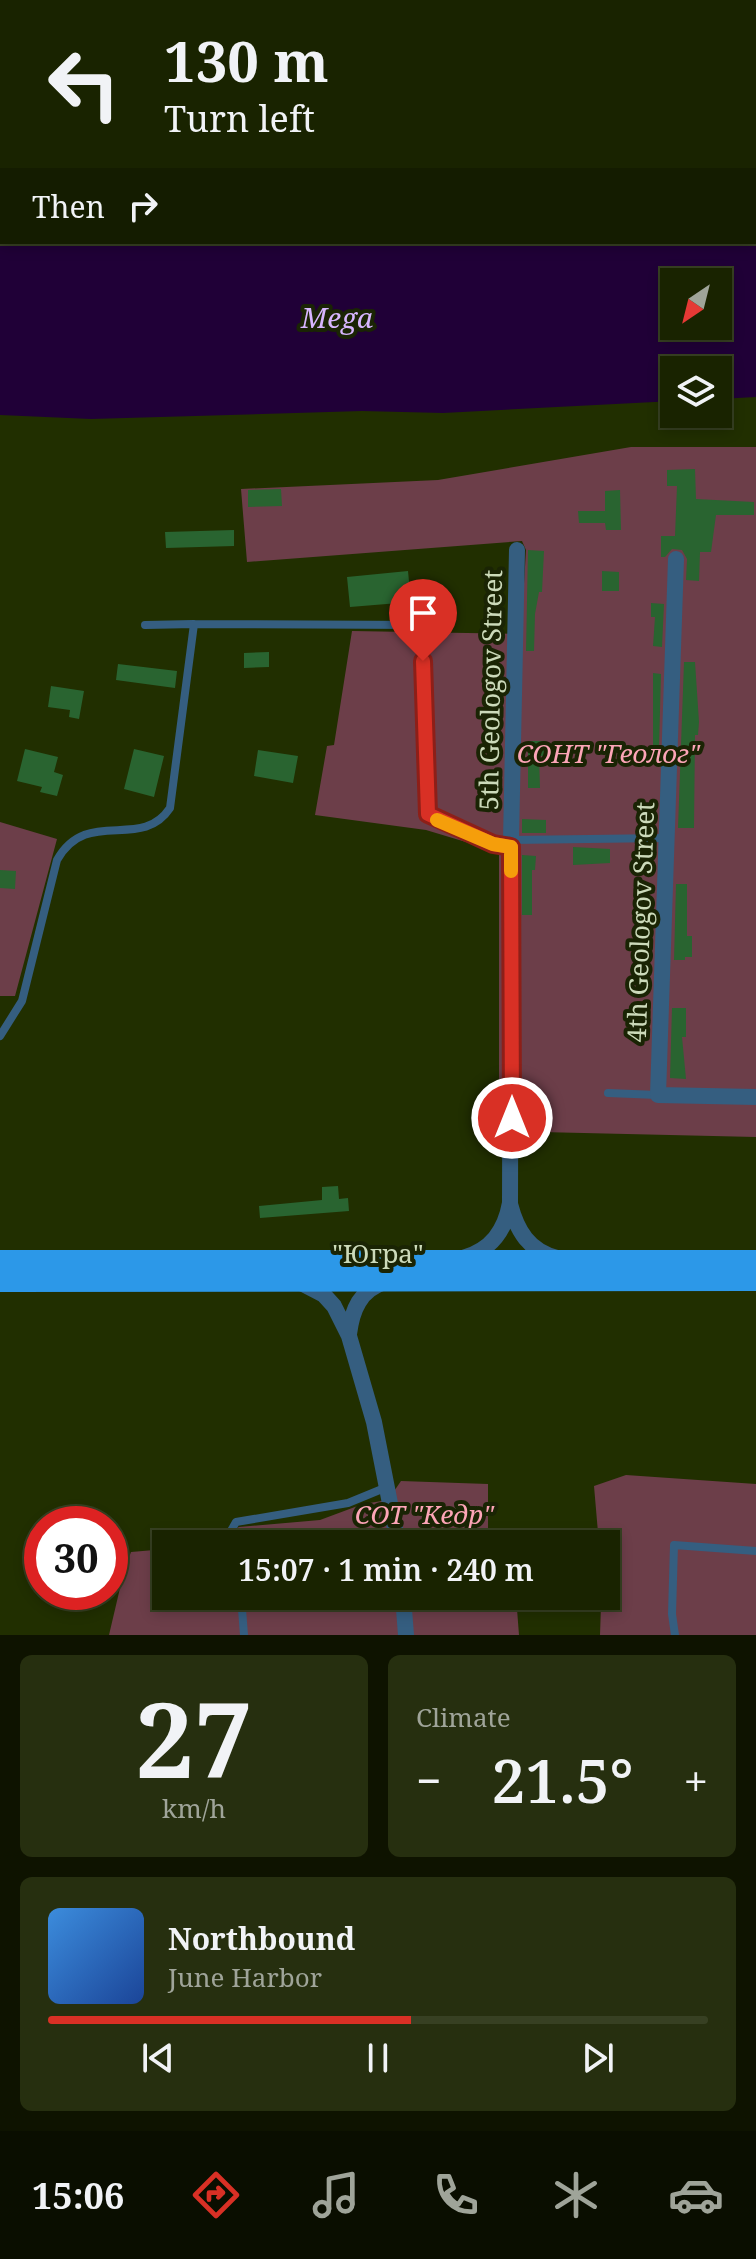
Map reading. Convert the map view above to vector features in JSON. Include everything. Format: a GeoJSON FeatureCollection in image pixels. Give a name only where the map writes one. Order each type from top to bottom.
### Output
{"type":"FeatureCollection","features":[{"type":"Feature","properties":{"kind":"highway","name":"\"Югра\""},"geometry":{"type":"LineString","coordinates":[[0,1261],[756,1261]]}},
{"type":"Feature","properties":{"kind":"highway","name":"\"Югра\""},"geometry":{"type":"LineString","coordinates":[[0,1281],[756,1280]]}},
{"type":"Feature","properties":{"kind":"street","name":"5th Geologov Street"},"geometry":{"type":"LineString","coordinates":[[510,1203],[511,843],[517,550]]}},
{"type":"Feature","properties":{"kind":"street","name":"4th Geologov Street"},"geometry":{"type":"LineString","coordinates":[[658,1095],[676,559]]}},
{"type":"Feature","properties":{"kind":"street"},"geometry":{"type":"LineString","coordinates":[[658,1095],[756,1097]]}},
{"type":"Feature","properties":{"kind":"street"},"geometry":{"type":"LineString","coordinates":[[455,1260],[481,1250],[497,1237],[510,1203]]}},
{"type":"Feature","properties":{"kind":"street"},"geometry":{"type":"LineString","coordinates":[[510,1203],[515,1224],[526,1241],[542,1253],[567,1261]]}},
{"type":"Feature","properties":{"kind":"street"},"geometry":{"type":"LineString","coordinates":[[349,1336],[356,1305],[367,1291],[390,1280]]}},
{"type":"Feature","properties":{"kind":"street"},"geometry":{"type":"LineString","coordinates":[[298,1281],[324,1295],[334,1306],[349,1336],[374,1422],[396,1530]]}},
{"type":"Feature","properties":{"kind":"street"},"geometry":{"type":"LineString","coordinates":[[404,1610],[406,1635]]}},
{"type":"Feature","properties":{"kind":"lane"},"geometry":{"type":"LineString","coordinates":[[0,1036],[22,1001],[57,860],[65,846],[73,838],[87,833],[151,826],[162,820],[170,808],[194,624]]}},
{"type":"Feature","properties":{"kind":"lane"},"geometry":{"type":"LineString","coordinates":[[145,625],[426,625]]}},
{"type":"Feature","properties":{"kind":"lane"},"geometry":{"type":"LineString","coordinates":[[423,661],[428,814],[484,840],[511,843],[667,838]]}},
{"type":"Feature","properties":{"kind":"lane"},"geometry":{"type":"LineString","coordinates":[[608,1093],[658,1095]]}},
{"type":"Feature","properties":{"kind":"lane"},"geometry":{"type":"LineString","coordinates":[[231,1530],[236,1522],[348,1503],[388,1486]]}},
{"type":"Feature","properties":{"kind":"lane"},"geometry":{"type":"LineString","coordinates":[[675,1635],[672,1614],[674,1545],[756,1551]]}},
{"type":"Feature","properties":{"kind":"lane"},"geometry":{"type":"LineString","coordinates":[[242,1610],[244,1635]]}},
{"type":"Feature","properties":{"kind":"green space","name":"СОНТ \"Геолог\""},"geometry":{"type":"Polygon","coordinates":[[[631,447],[756,447],[756,1137],[499,1131],[499,852],[426,830],[315,815],[327,746],[334,745],[352,631],[521,634],[526,550],[522,541],[247,562],[241,489],[438,480],[631,447]]]}},
{"type":"Feature","properties":{"kind":"green space"},"geometry":{"type":"Polygon","coordinates":[[[0,822],[57,839],[15,996],[0,996],[0,822]]]}},
{"type":"Feature","properties":{"kind":"green space"},"geometry":{"type":"Polygon","coordinates":[[[626,1475],[756,1484],[756,1635],[600,1635],[601,1610],[620,1610],[620,1530],[598,1530],[594,1486],[626,1475]]]}},
{"type":"Feature","properties":{"kind":"green space","name":"СОТ \"Кедр\""},"geometry":{"type":"Polygon","coordinates":[[[401,1481],[488,1484],[488,1530],[233,1530],[320,1520],[363,1504],[388,1500],[401,1481]]]}},
{"type":"Feature","properties":{"kind":"green space","name":"СОТ \"Кедр\""},"geometry":{"type":"Polygon","coordinates":[[[152,1550],[152,1610],[517,1610],[519,1635],[109,1635],[115,1610],[128,1610],[128,1560],[131,1552],[152,1550]]]}},
{"type":"Feature","properties":{"kind":"water","name":"Mega"},"geometry":{"type":"Polygon","coordinates":[[[0,244],[756,244],[756,397],[732,398],[732,356],[660,356],[660,402],[443,413],[362,411],[91,419],[0,415],[0,244]]]}},
{"type":"Feature","properties":{"kind":"building"},"geometry":{"type":"Polygon","coordinates":[[[695,469],[696,499],[754,502],[754,515],[716,515],[711,552],[700,552],[699,581],[686,580],[687,559],[682,550],[672,549],[661,557],[661,536],[675,536],[677,486],[667,486],[667,470],[695,469]]]}},
{"type":"Feature","properties":{"kind":"building"},"geometry":{"type":"Polygon","coordinates":[[[281,489],[282,506],[248,507],[248,490],[281,489]]]}},
{"type":"Feature","properties":{"kind":"building"},"geometry":{"type":"Polygon","coordinates":[[[620,490],[621,530],[606,530],[605,523],[579,523],[578,511],[605,511],[605,491],[620,490]]]}},
{"type":"Feature","properties":{"kind":"building"},"geometry":{"type":"Polygon","coordinates":[[[234,530],[234,546],[166,548],[165,532],[234,530]]]}},
{"type":"Feature","properties":{"kind":"building"},"geometry":{"type":"Polygon","coordinates":[[[528,550],[544,551],[542,592],[539,592],[535,614],[534,651],[526,651],[528,550]]]}},
{"type":"Feature","properties":{"kind":"building"},"geometry":{"type":"Polygon","coordinates":[[[408,571],[411,602],[350,607],[347,577],[408,571]]]}},
{"type":"Feature","properties":{"kind":"building"},"geometry":{"type":"Polygon","coordinates":[[[602,571],[619,572],[619,591],[602,591],[602,571]]]}},
{"type":"Feature","properties":{"kind":"building"},"geometry":{"type":"Polygon","coordinates":[[[651,603],[664,604],[662,647],[653,646],[655,617],[651,617],[651,603]]]}},
{"type":"Feature","properties":{"kind":"building"},"geometry":{"type":"Polygon","coordinates":[[[269,652],[269,667],[244,668],[244,653],[269,652]]]}},
{"type":"Feature","properties":{"kind":"building"},"geometry":{"type":"Polygon","coordinates":[[[684,662],[695,662],[699,722],[698,735],[695,735],[694,828],[678,828],[684,662]]]}},
{"type":"Feature","properties":{"kind":"building"},"geometry":{"type":"Polygon","coordinates":[[[118,664],[177,671],[175,688],[116,680],[118,664]]]}},
{"type":"Feature","properties":{"kind":"building"},"geometry":{"type":"Polygon","coordinates":[[[653,673],[661,674],[659,747],[653,746],[653,673]]]}},
{"type":"Feature","properties":{"kind":"building"},"geometry":{"type":"Polygon","coordinates":[[[51,686],[84,691],[79,719],[69,717],[70,710],[48,707],[51,686]]]}},
{"type":"Feature","properties":{"kind":"building"},"geometry":{"type":"Polygon","coordinates":[[[528,741],[546,741],[546,756],[539,756],[540,788],[528,788],[528,741]]]}},
{"type":"Feature","properties":{"kind":"building"},"geometry":{"type":"Polygon","coordinates":[[[25,749],[58,757],[54,772],[63,775],[57,796],[40,792],[42,787],[17,781],[25,749]]]}},
{"type":"Feature","properties":{"kind":"building"},"geometry":{"type":"Polygon","coordinates":[[[134,749],[164,756],[154,797],[124,789],[134,749]]]}},
{"type":"Feature","properties":{"kind":"building"},"geometry":{"type":"Polygon","coordinates":[[[258,750],[298,756],[293,783],[254,776],[258,750]]]}},
{"type":"Feature","properties":{"kind":"building"},"geometry":{"type":"Polygon","coordinates":[[[522,819],[546,820],[546,833],[522,833],[522,819]]]}},
{"type":"Feature","properties":{"kind":"building"},"geometry":{"type":"Polygon","coordinates":[[[573,847],[610,849],[610,863],[573,865],[573,847]]]}},
{"type":"Feature","properties":{"kind":"building"},"geometry":{"type":"Polygon","coordinates":[[[522,855],[536,856],[535,870],[532,870],[532,915],[522,915],[522,855]]]}},
{"type":"Feature","properties":{"kind":"building"},"geometry":{"type":"Polygon","coordinates":[[[0,870],[16,871],[15,889],[0,888],[0,870]]]}},
{"type":"Feature","properties":{"kind":"building"},"geometry":{"type":"Polygon","coordinates":[[[676,884],[687,884],[687,936],[692,936],[692,957],[685,957],[685,960],[674,960],[676,884]]]}},
{"type":"Feature","properties":{"kind":"building"},"geometry":{"type":"Polygon","coordinates":[[[634,916],[652,916],[652,961],[637,961],[634,916]]]}},
{"type":"Feature","properties":{"kind":"building"},"geometry":{"type":"Polygon","coordinates":[[[672,1008],[686,1008],[686,1037],[682,1037],[686,1079],[670,1078],[672,1008]]]}},
{"type":"Feature","properties":{"kind":"building"},"geometry":{"type":"Polygon","coordinates":[[[338,1186],[339,1199],[348,1198],[349,1211],[260,1218],[259,1206],[322,1200],[322,1187],[338,1186]]]}},
{"type":"Feature","properties":{"kind":"slow traffic"},"geometry":{"type":"LineString","coordinates":[[437,820],[493,844],[511,847],[511,871]]}},
{"type":"Feature","properties":{"kind":"route"},"geometry":{"type":"LineString","coordinates":[[423,661],[428,814],[493,844],[511,847],[512,1118]]}}]}
